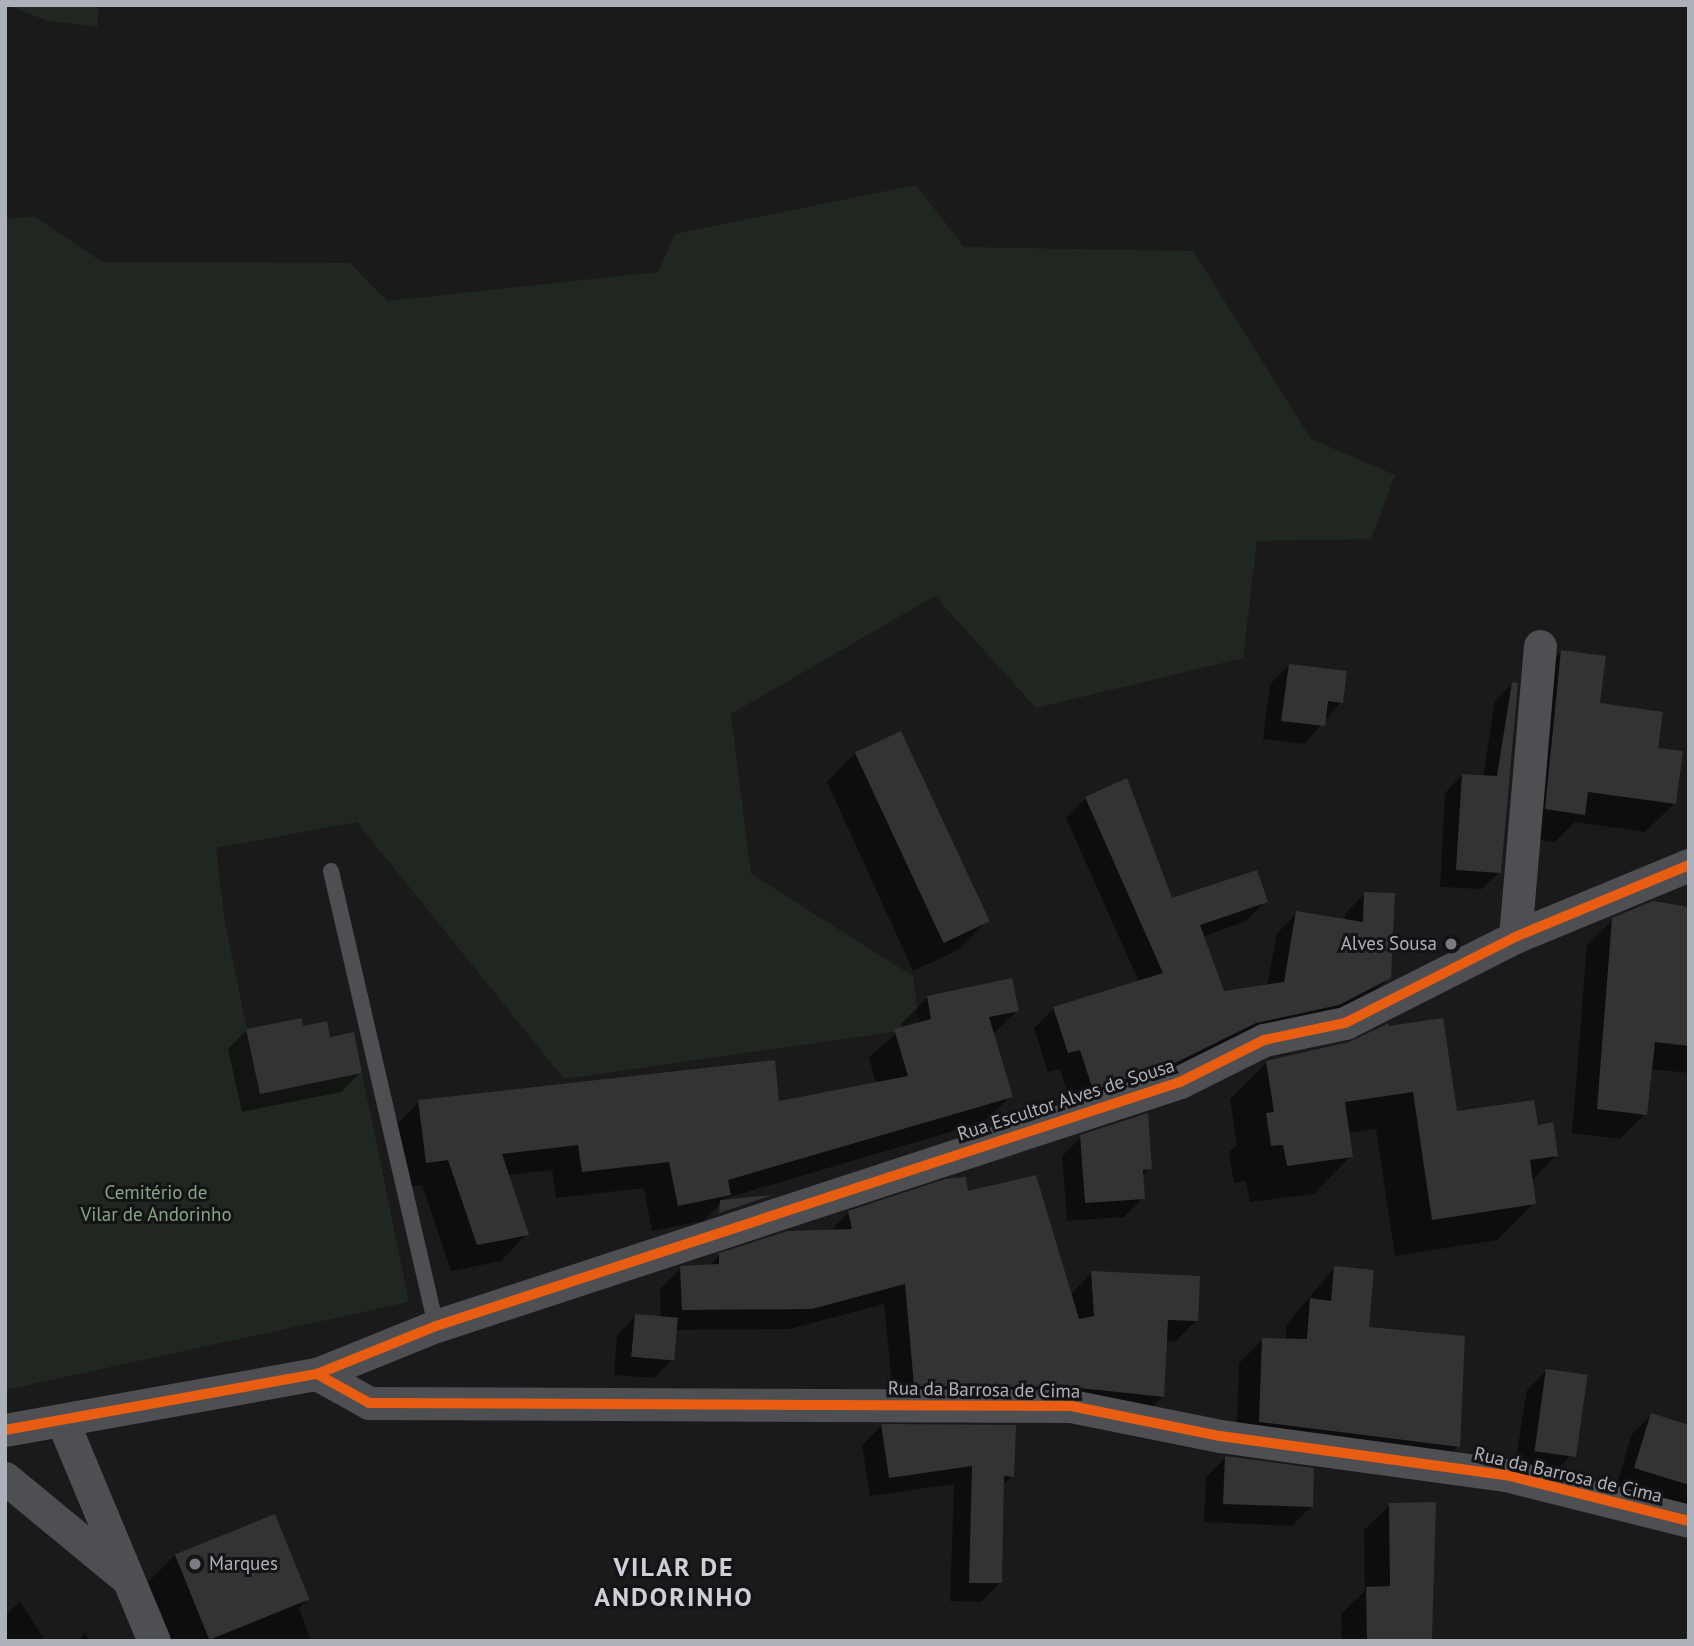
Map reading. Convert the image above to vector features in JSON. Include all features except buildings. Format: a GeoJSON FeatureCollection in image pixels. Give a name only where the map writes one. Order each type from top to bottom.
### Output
{"type":"FeatureCollection","features":[{"type":"Feature","properties":{"kind":"street"},"geometry":{"type":"LineString","coordinates":[[1515,937],[1539,646]]}},
{"type":"Feature","properties":{"kind":"street","name":"Rua Escultor Alves de Sousa"},"geometry":{"type":"LineString","coordinates":[[62,1420],[317,1374],[436,1326],[1180,1082],[1264,1040],[1345,1023],[1515,937],[1689,865]]}},
{"type":"Feature","properties":{"kind":"street","name":"Rua da Barrosa de Cima"},"geometry":{"type":"LineString","coordinates":[[317,1374],[369,1404],[1071,1406],[1220,1436],[1506,1475],[1689,1521]]}},
{"type":"Feature","properties":{"kind":"street"},"geometry":{"type":"LineString","coordinates":[[5,1430],[62,1420],[154,1641]]}},
{"type":"Feature","properties":{"kind":"street"},"geometry":{"type":"LineString","coordinates":[[5,1478],[126,1578]]}},
{"type":"Feature","properties":{"kind":"lane"},"geometry":{"type":"LineString","coordinates":[[331,871],[436,1326]]}},
{"type":"Feature","properties":{"kind":"green space"},"geometry":{"type":"Polygon","coordinates":[[[5,5],[99,5],[97,27],[49,21],[5,5]]]}},
{"type":"Feature","properties":{"kind":"green space","name":"Cemitério de Vilar de Andorinho"},"geometry":{"type":"Polygon","coordinates":[[[916,185],[964,247],[1193,251],[1311,439],[1395,475],[1371,539],[1257,541],[1243,658],[1036,708],[935,596],[731,714],[751,874],[913,976],[920,1028],[564,1079],[357,822],[216,848],[225,923],[260,1093],[362,1073],[409,1302],[5,1390],[5,219],[34,216],[102,262],[350,263],[387,301],[658,272],[675,234],[916,185]]]}},
{"type":"Feature","properties":{"kind":"cycle path"},"geometry":{"type":"LineString","coordinates":[[5,1430],[317,1374],[436,1326],[1180,1082],[1264,1040],[1345,1023],[1515,937],[1689,865]]}},
{"type":"Feature","properties":{"kind":"cycle path"},"geometry":{"type":"LineString","coordinates":[[317,1374],[369,1403],[1071,1406],[1220,1436],[1506,1475],[1689,1521]]}},
{"type":"Feature","properties":{"kind":"place","name":"Alves Sousa"},"geometry":{"type":"Point","coordinates":[1451,944]}},
{"type":"Feature","properties":{"kind":"place","name":"Marques"},"geometry":{"type":"Point","coordinates":[195,1564]}},
{"type":"Feature","properties":{"kind":"district","name":"VILAR DE ANDORINHO"},"geometry":{"type":"Point","coordinates":[674,1582]}}]}
